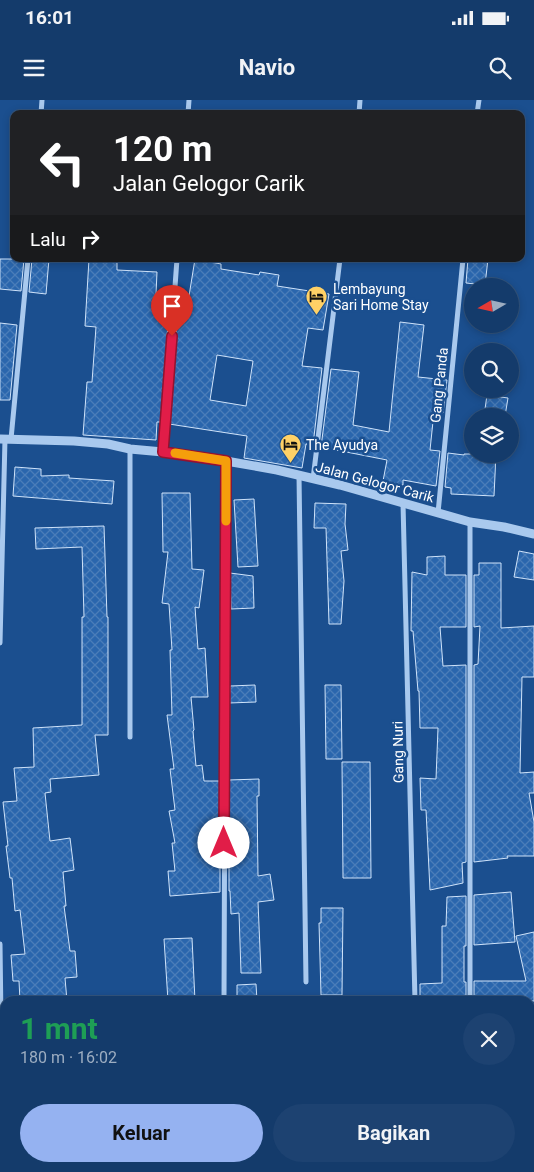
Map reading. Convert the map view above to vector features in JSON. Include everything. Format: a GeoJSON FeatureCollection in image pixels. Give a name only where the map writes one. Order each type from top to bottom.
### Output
{"type":"FeatureCollection","features":[{"type":"Feature","properties":{"kind":"street"},"geometry":{"type":"LineString","coordinates":[[0,643],[5,439],[28,262]]}},
{"type":"Feature","properties":{"kind":"street"},"geometry":{"type":"LineString","coordinates":[[163,452],[177,262]]}},
{"type":"Feature","properties":{"kind":"street"},"geometry":{"type":"LineString","coordinates":[[312,479],[340,262]]}},
{"type":"Feature","properties":{"kind":"street","name":"Gang Panda"},"geometry":{"type":"LineString","coordinates":[[438,513],[463,262]]}},
{"type":"Feature","properties":{"kind":"street","name":"Jalan Gelogor Carik"},"geometry":{"type":"LineString","coordinates":[[5,439],[74,440],[226,461],[299,475],[403,502],[470,522],[534,534]]}},
{"type":"Feature","properties":{"kind":"street"},"geometry":{"type":"LineString","coordinates":[[130,449],[130,737]]}},
{"type":"Feature","properties":{"kind":"street"},"geometry":{"type":"LineString","coordinates":[[224,996],[226,461]]}},
{"type":"Feature","properties":{"kind":"street"},"geometry":{"type":"LineString","coordinates":[[299,475],[306,982]]}},
{"type":"Feature","properties":{"kind":"street","name":"Gang Nuri"},"geometry":{"type":"LineString","coordinates":[[403,502],[415,996]]}},
{"type":"Feature","properties":{"kind":"street"},"geometry":{"type":"LineString","coordinates":[[470,522],[470,996]]}},
{"type":"Feature","properties":{"kind":"street"},"geometry":{"type":"LineString","coordinates":[[0,944],[1,996]]}},
{"type":"Feature","properties":{"kind":"building"},"geometry":{"type":"Polygon","coordinates":[[[0,259],[10,259],[10,262],[24,262],[21,291],[0,289],[0,259]]]}},
{"type":"Feature","properties":{"kind":"building"},"geometry":{"type":"Polygon","coordinates":[[[32,262],[49,262],[46,294],[29,292],[32,262]]]}},
{"type":"Feature","properties":{"kind":"building"},"geometry":{"type":"Polygon","coordinates":[[[89,262],[117,262],[117,270],[157,272],[156,294],[170,295],[161,422],[157,422],[156,440],[83,435],[87,382],[92,382],[96,327],[85,326],[89,262]]]}},
{"type":"Feature","properties":{"kind":"building"},"geometry":{"type":"Polygon","coordinates":[[[195,262],[221,264],[221,269],[259,275],[260,272],[279,275],[277,286],[329,294],[323,330],[308,328],[302,366],[322,368],[313,445],[306,444],[302,468],[244,458],[247,436],[169,424],[179,296],[189,296],[195,262]],[[217,355],[210,400],[246,406],[253,361],[217,355]]]}},
{"type":"Feature","properties":{"kind":"building"},"geometry":{"type":"Polygon","coordinates":[[[468,262],[488,262],[486,278],[466,278],[468,262]]]}},
{"type":"Feature","properties":{"kind":"building"},"geometry":{"type":"Polygon","coordinates":[[[400,322],[424,325],[418,377],[447,380],[443,413],[434,412],[430,450],[440,451],[436,486],[403,480],[403,485],[383,481],[387,460],[321,447],[331,369],[359,372],[353,425],[389,432],[400,322]]]}},
{"type":"Feature","properties":{"kind":"building"},"geometry":{"type":"Polygon","coordinates":[[[0,323],[17,325],[10,400],[0,400],[0,323]]]}},
{"type":"Feature","properties":{"kind":"building"},"geometry":{"type":"Polygon","coordinates":[[[487,398],[508,398],[506,408],[485,408],[487,398]]]}},
{"type":"Feature","properties":{"kind":"building"},"geometry":{"type":"Polygon","coordinates":[[[448,453],[464,455],[464,463],[496,463],[494,496],[451,494],[451,488],[445,487],[448,453]]]}},
{"type":"Feature","properties":{"kind":"building"},"geometry":{"type":"Polygon","coordinates":[[[15,467],[41,469],[41,476],[69,475],[69,478],[114,481],[112,504],[13,496],[15,467]]]}},
{"type":"Feature","properties":{"kind":"building"},"geometry":{"type":"Polygon","coordinates":[[[162,493],[190,493],[192,569],[204,570],[199,608],[195,607],[198,649],[205,648],[208,697],[191,697],[196,766],[202,765],[204,781],[220,781],[220,892],[170,896],[168,871],[175,871],[172,843],[175,843],[169,811],[175,810],[170,769],[174,769],[167,715],[172,715],[170,650],[172,650],[169,604],[162,603],[168,552],[163,552],[162,493]]]}},
{"type":"Feature","properties":{"kind":"building"},"geometry":{"type":"Polygon","coordinates":[[[254,499],[258,566],[238,567],[234,500],[254,499]]]}},
{"type":"Feature","properties":{"kind":"building"},"geometry":{"type":"Polygon","coordinates":[[[315,503],[346,504],[345,524],[348,550],[341,551],[344,581],[341,624],[329,624],[326,528],[314,528],[315,503]]]}},
{"type":"Feature","properties":{"kind":"building"},"geometry":{"type":"Polygon","coordinates":[[[104,526],[108,617],[108,735],[95,735],[99,775],[50,779],[51,792],[45,793],[50,841],[70,838],[74,870],[63,872],[66,906],[64,906],[70,951],[75,951],[77,977],[65,978],[67,996],[20,996],[19,981],[13,981],[11,955],[25,954],[20,910],[15,911],[12,878],[10,878],[3,802],[17,801],[14,768],[34,767],[33,728],[82,725],[82,617],[84,617],[82,547],[36,549],[35,528],[104,526]]]}},
{"type":"Feature","properties":{"kind":"building"},"geometry":{"type":"Polygon","coordinates":[[[519,551],[534,554],[534,580],[514,577],[519,551]]]}},
{"type":"Feature","properties":{"kind":"building"},"geometry":{"type":"Polygon","coordinates":[[[445,556],[445,575],[466,575],[466,627],[440,627],[443,666],[466,665],[466,862],[462,863],[463,883],[430,890],[426,810],[421,810],[420,778],[436,779],[438,728],[420,728],[419,691],[413,631],[411,631],[412,572],[427,575],[427,557],[445,556]]]}},
{"type":"Feature","properties":{"kind":"building"},"geometry":{"type":"Polygon","coordinates":[[[479,563],[501,563],[501,628],[534,626],[534,677],[522,677],[520,773],[534,772],[534,793],[529,793],[534,822],[534,856],[507,856],[508,858],[474,862],[474,665],[478,664],[480,626],[474,627],[474,575],[479,575],[479,563]]]}},
{"type":"Feature","properties":{"kind":"building"},"geometry":{"type":"Polygon","coordinates":[[[230,573],[253,576],[254,608],[231,609],[230,573]]]}},
{"type":"Feature","properties":{"kind":"building"},"geometry":{"type":"Polygon","coordinates":[[[255,685],[256,702],[229,703],[230,686],[255,685]]]}},
{"type":"Feature","properties":{"kind":"building"},"geometry":{"type":"Polygon","coordinates":[[[325,685],[341,685],[342,759],[326,759],[325,685]]]}},
{"type":"Feature","properties":{"kind":"building"},"geometry":{"type":"Polygon","coordinates":[[[342,762],[370,762],[371,878],[343,878],[342,762]]]}},
{"type":"Feature","properties":{"kind":"building"},"geometry":{"type":"Polygon","coordinates":[[[259,779],[259,796],[257,796],[258,876],[270,874],[274,900],[258,902],[261,973],[241,973],[239,913],[231,914],[229,891],[229,780],[259,779]]]}},
{"type":"Feature","properties":{"kind":"building"},"geometry":{"type":"Polygon","coordinates":[[[511,892],[515,942],[474,945],[474,895],[511,892]]]}},
{"type":"Feature","properties":{"kind":"building"},"geometry":{"type":"Polygon","coordinates":[[[466,896],[464,982],[466,982],[466,996],[420,996],[420,984],[442,983],[442,926],[446,926],[447,897],[466,896]]]}},
{"type":"Feature","properties":{"kind":"building"},"geometry":{"type":"Polygon","coordinates":[[[321,908],[343,908],[342,995],[321,995],[319,923],[321,923],[321,908]]]}},
{"type":"Feature","properties":{"kind":"building"},"geometry":{"type":"Polygon","coordinates":[[[534,932],[534,996],[474,996],[474,981],[526,981],[516,936],[534,932]]]}},
{"type":"Feature","properties":{"kind":"building"},"geometry":{"type":"Polygon","coordinates":[[[192,938],[195,996],[168,996],[164,939],[192,938]]]}},
{"type":"Feature","properties":{"kind":"building"},"geometry":{"type":"Polygon","coordinates":[[[256,984],[257,996],[237,996],[237,985],[256,984]]]}},
{"type":"Feature","properties":{"kind":"slow traffic"},"geometry":{"type":"LineString","coordinates":[[175,453],[226,461],[226,521]]}},
{"type":"Feature","properties":{"kind":"place","name":"Lembayung Sari Home Stay"},"geometry":{"type":"Point","coordinates":[317,316]}},
{"type":"Feature","properties":{"kind":"place","name":"The Ayudya"},"geometry":{"type":"Point","coordinates":[290,464]}},
{"type":"Feature","properties":{"kind":"route"},"geometry":{"type":"LineString","coordinates":[[172,336],[163,452],[226,461],[224,843]]}}]}
